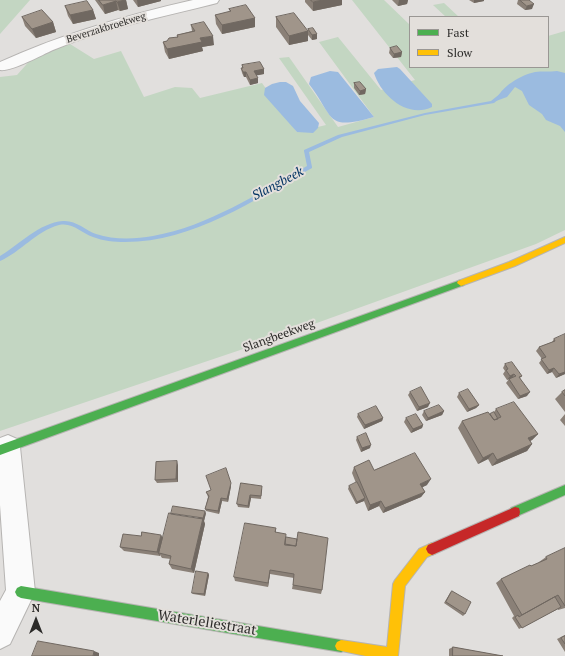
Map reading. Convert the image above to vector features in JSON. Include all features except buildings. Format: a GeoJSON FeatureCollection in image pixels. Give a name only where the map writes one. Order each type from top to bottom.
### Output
{"type":"FeatureCollection","features":[{"type":"Feature","properties":{"kind":"street","name":"Beverzakbroekweg"},"geometry":{"type":"LineString","coordinates":[[4,66],[29,54],[70,39],[140,18],[212,0]]}},
{"type":"Feature","properties":{"kind":"street","name":"Slangbeekweg"},"geometry":{"type":"LineString","coordinates":[[4,449],[512,264],[565,240]]}},
{"type":"Feature","properties":{"kind":"street"},"geometry":{"type":"LineString","coordinates":[[0,634],[7,617],[21,592],[4,449]]}},
{"type":"Feature","properties":{"kind":"street","name":"Waterleliestraat"},"geometry":{"type":"LineString","coordinates":[[21,592],[392,655],[399,584],[423,553],[565,490]]}},
{"type":"Feature","properties":{"kind":"green space"},"geometry":{"type":"Polygon","coordinates":[[[0,0],[30,0],[0,34],[0,0]]]}},
{"type":"Feature","properties":{"kind":"green space"},"geometry":{"type":"Polygon","coordinates":[[[352,0],[384,0],[409,24],[409,68],[549,68],[549,36],[565,31],[565,230],[536,244],[264,342],[0,431],[0,77],[17,75],[33,57],[70,44],[94,59],[121,51],[144,97],[175,87],[192,88],[200,98],[262,83],[297,132],[326,125],[279,58],[289,57],[338,127],[374,117],[319,42],[338,37],[381,90],[415,80],[352,0]]]}},
{"type":"Feature","properties":{"kind":"green space"},"geometry":{"type":"Polygon","coordinates":[[[444,3],[458,16],[445,16],[433,5],[444,3]]]}},
{"type":"Feature","properties":{"kind":"water"},"geometry":{"type":"Polygon","coordinates":[[[397,67],[432,104],[432,107],[423,110],[413,110],[396,103],[382,89],[374,73],[378,69],[397,67]]]}},
{"type":"Feature","properties":{"kind":"water"},"geometry":{"type":"Polygon","coordinates":[[[330,71],[338,72],[374,117],[347,123],[339,122],[328,113],[309,84],[311,77],[330,71]]]}},
{"type":"Feature","properties":{"kind":"water"},"geometry":{"type":"Polygon","coordinates":[[[557,71],[565,73],[565,132],[560,126],[546,120],[542,114],[529,105],[522,91],[515,87],[507,97],[496,101],[506,86],[524,76],[535,72],[557,71]]]}},
{"type":"Feature","properties":{"kind":"water"},"geometry":{"type":"Polygon","coordinates":[[[280,82],[286,82],[293,86],[300,101],[319,123],[318,128],[313,133],[297,132],[264,95],[265,88],[280,82]]]}},
{"type":"Feature","properties":{"kind":"waterway","name":"Slangbeek"},"geometry":{"type":"LineString","coordinates":[[0,259],[41,230],[63,223],[73,224],[93,235],[115,240],[145,239],[174,233],[234,209],[310,167],[306,151],[340,136],[425,114],[492,102],[503,94]]}},
{"type":"Feature","properties":{"kind":"traffic: fast"},"geometry":{"type":"LineString","coordinates":[[0,450],[461,283]]}},
{"type":"Feature","properties":{"kind":"traffic: fast"},"geometry":{"type":"LineString","coordinates":[[515,512],[565,490]]}},
{"type":"Feature","properties":{"kind":"traffic: fast"},"geometry":{"type":"LineString","coordinates":[[21,592],[341,646]]}},
{"type":"Feature","properties":{"kind":"traffic: slow"},"geometry":{"type":"LineString","coordinates":[[461,283],[512,264],[565,240]]}},
{"type":"Feature","properties":{"kind":"traffic: slow"},"geometry":{"type":"LineString","coordinates":[[392,656],[399,584],[423,553],[432,549]]}},
{"type":"Feature","properties":{"kind":"traffic: slow"},"geometry":{"type":"LineString","coordinates":[[341,646],[392,654]]}},
{"type":"Feature","properties":{"kind":"traffic: jam"},"geometry":{"type":"LineString","coordinates":[[432,549],[515,512]]}}]}
